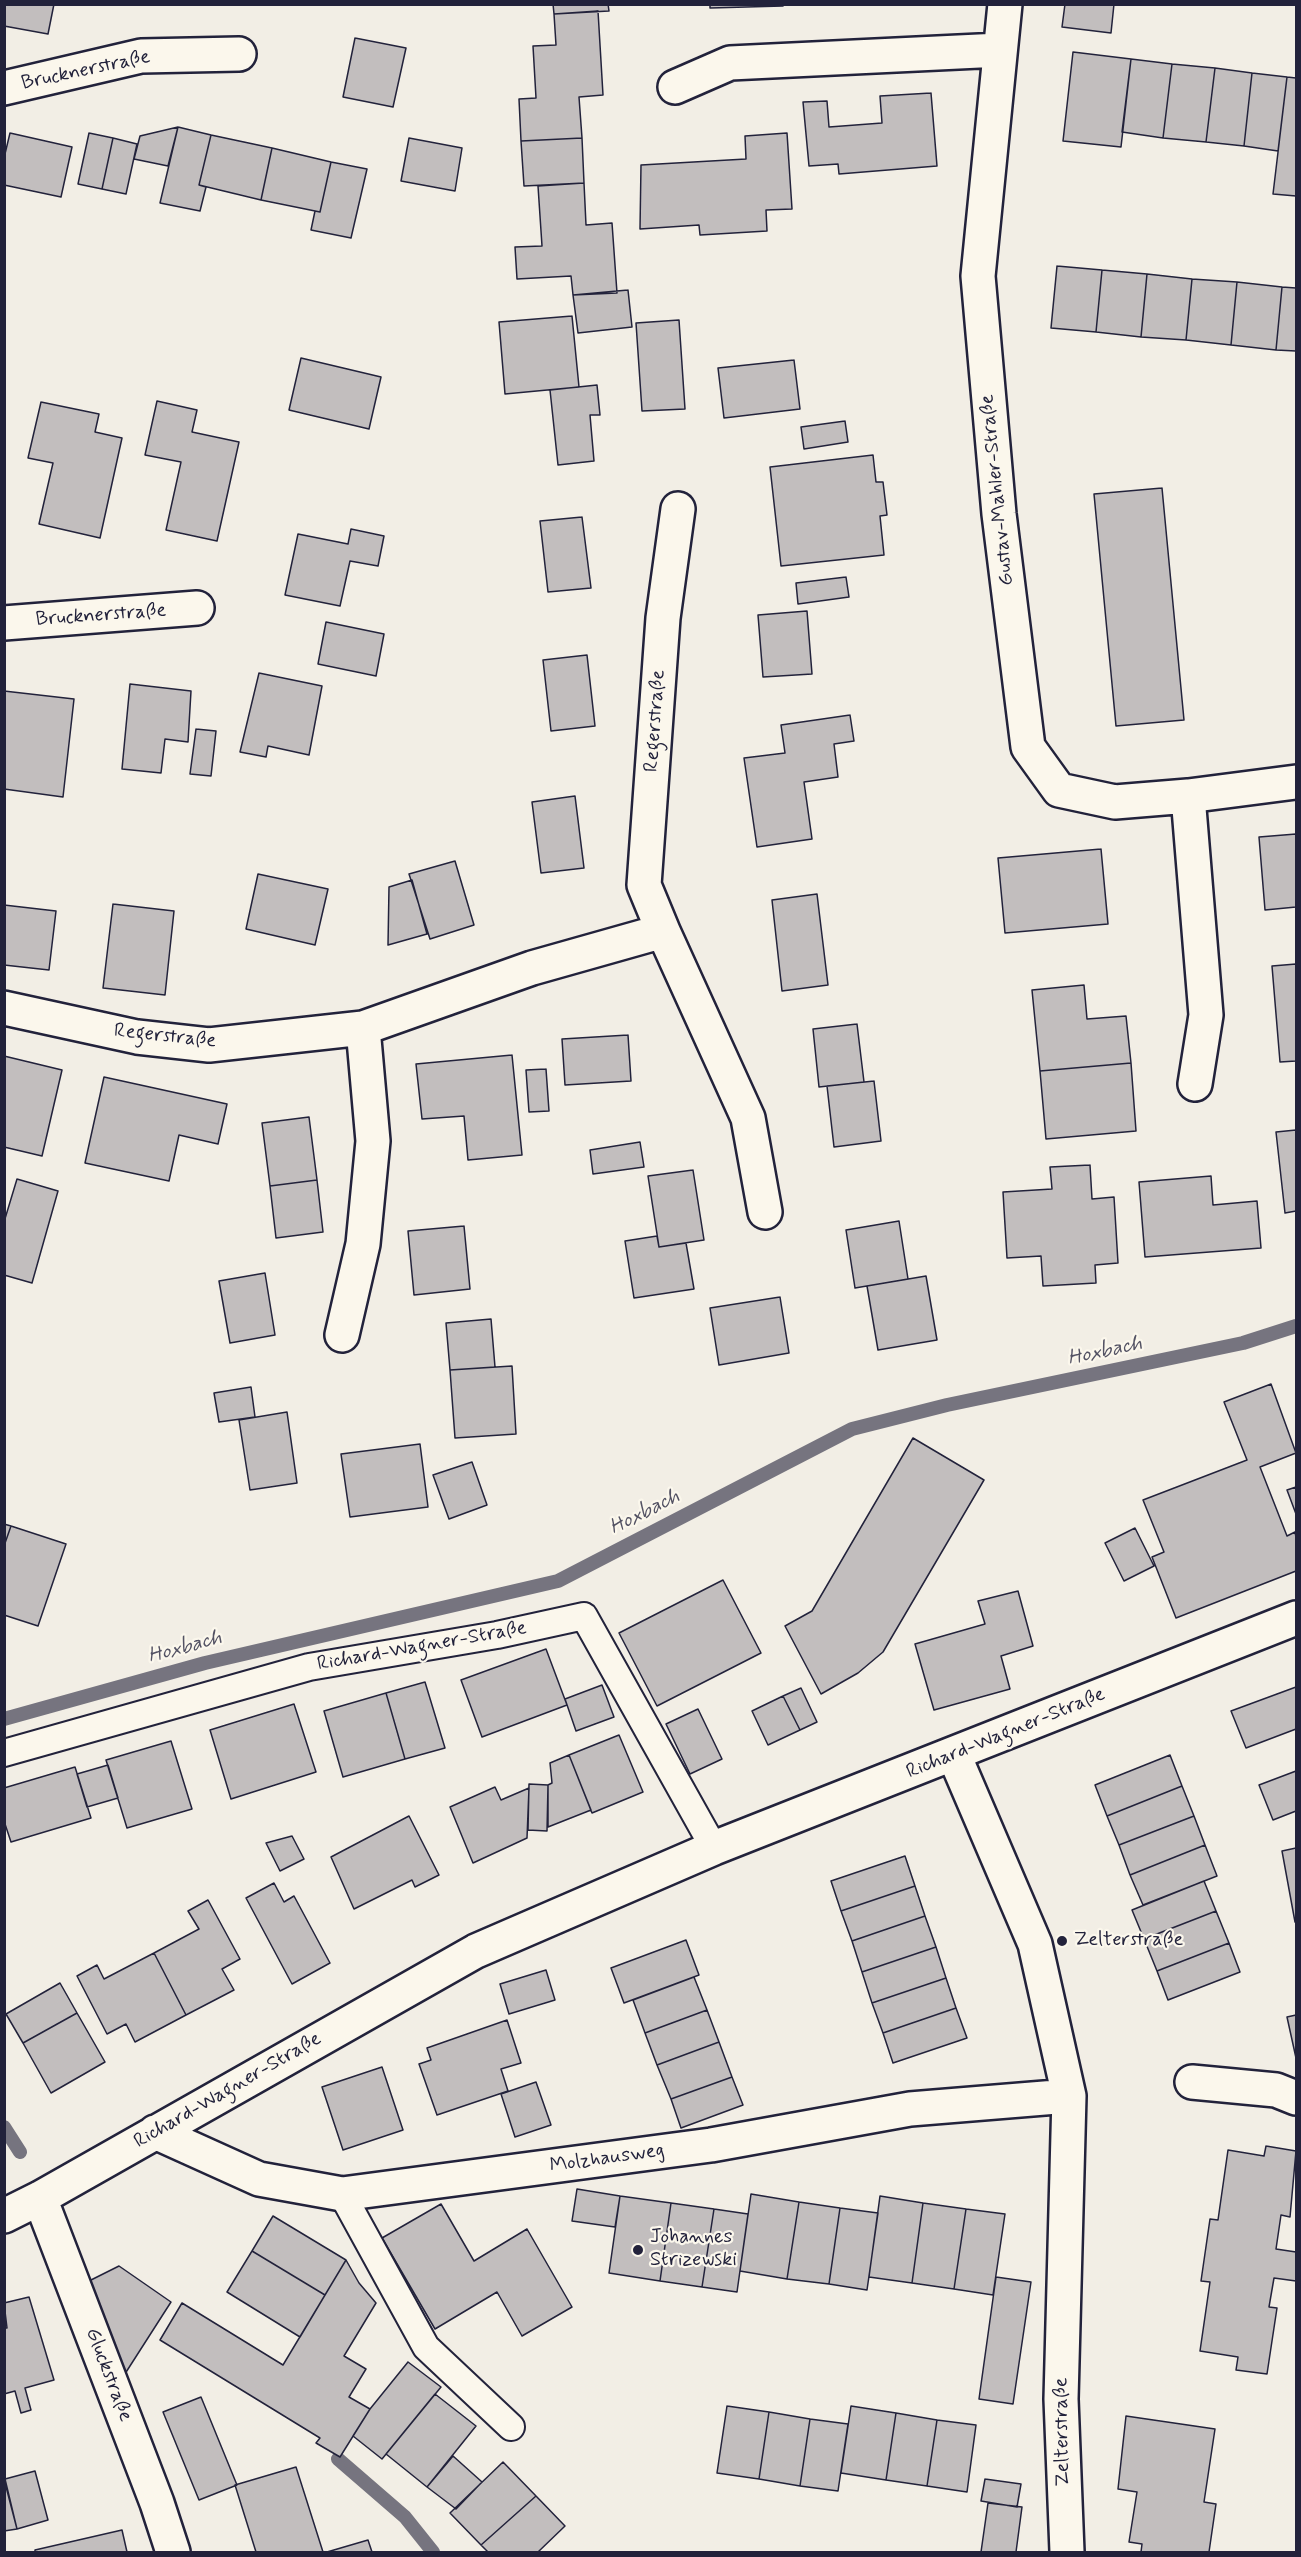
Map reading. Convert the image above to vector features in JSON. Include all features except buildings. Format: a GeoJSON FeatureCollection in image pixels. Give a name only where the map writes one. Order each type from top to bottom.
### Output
{"type":"FeatureCollection","features":[{"type":"Feature","properties":{"kind":"street","name":"Gustav-Mahler-Straße"},"geometry":{"type":"LineString","coordinates":[[1005,4],[978,276],[999,513],[1028,747],[1059,790],[1115,802],[1188,796],[1296,782]]}},
{"type":"Feature","properties":{"kind":"street"},"geometry":{"type":"LineString","coordinates":[[675,87],[730,63],[1000,50]]}},
{"type":"Feature","properties":{"kind":"street","name":"Brucknerstraße"},"geometry":{"type":"LineString","coordinates":[[4,88],[141,56],[239,54]]}},
{"type":"Feature","properties":{"kind":"street","name":"Regerstraße"},"geometry":{"type":"LineString","coordinates":[[678,509],[663,618],[644,885],[748,1118],[765,1212]]}},
{"type":"Feature","properties":{"kind":"street","name":"Brucknerstraße"},"geometry":{"type":"LineString","coordinates":[[4,623],[197,608]]}},
{"type":"Feature","properties":{"kind":"street"},"geometry":{"type":"LineString","coordinates":[[1188,796],[1206,1015],[1195,1084]]}},
{"type":"Feature","properties":{"kind":"street","name":"Regerstraße"},"geometry":{"type":"LineString","coordinates":[[4,1008],[137,1037],[209,1045],[363,1028],[532,968],[663,931]]}},
{"type":"Feature","properties":{"kind":"street"},"geometry":{"type":"LineString","coordinates":[[342,1335],[363,1245],[373,1141],[363,1028]]}},
{"type":"Feature","properties":{"kind":"street","name":"Richard-Wagner-Straße"},"geometry":{"type":"LineString","coordinates":[[4,2216],[40,2198],[476,1951],[714,1848],[954,1755],[1296,1617]]}},
{"type":"Feature","properties":{"kind":"street","name":"Zelterstraße"},"geometry":{"type":"LineString","coordinates":[[954,1755],[1035,1944],[1069,2096],[1060,2399],[1067,2553]]}},
{"type":"Feature","properties":{"kind":"street"},"geometry":{"type":"LineString","coordinates":[[1192,2082],[1276,2090],[1296,2098]]}},
{"type":"Feature","properties":{"kind":"street","name":"Molzhausweg"},"geometry":{"type":"LineString","coordinates":[[155,2132],[259,2179],[342,2194],[711,2145],[910,2109],[1069,2096]]}},
{"type":"Feature","properties":{"kind":"street","name":"Gluckstraße"},"geometry":{"type":"LineString","coordinates":[[40,2198],[157,2503],[173,2553]]}},
{"type":"Feature","properties":{"kind":"lane","name":"Richard-Wagner-Straße"},"geometry":{"type":"LineString","coordinates":[[4,1753],[309,1667],[497,1635],[584,1616],[714,1848]]}},
{"type":"Feature","properties":{"kind":"lane"},"geometry":{"type":"LineString","coordinates":[[342,2194],[426,2347],[512,2427]]}},
{"type":"Feature","properties":{"kind":"waterway","name":"Hoxbach"},"geometry":{"type":"LineString","coordinates":[[4,1719],[205,1663],[558,1581],[852,1429],[947,1405],[1243,1343],[1296,1326]]}},
{"type":"Feature","properties":{"kind":"waterway"},"geometry":{"type":"LineString","coordinates":[[4,2127],[20,2152]]}},
{"type":"Feature","properties":{"kind":"waterway"},"geometry":{"type":"LineString","coordinates":[[338,2459],[405,2517],[433,2552]]}},
{"type":"Feature","properties":{"kind":"place","name":"Zelterstraße"},"geometry":{"type":"Point","coordinates":[1062,1941]}},
{"type":"Feature","properties":{"kind":"place","name":"Johannes Strizewski"},"geometry":{"type":"Point","coordinates":[638,2250]}}]}
